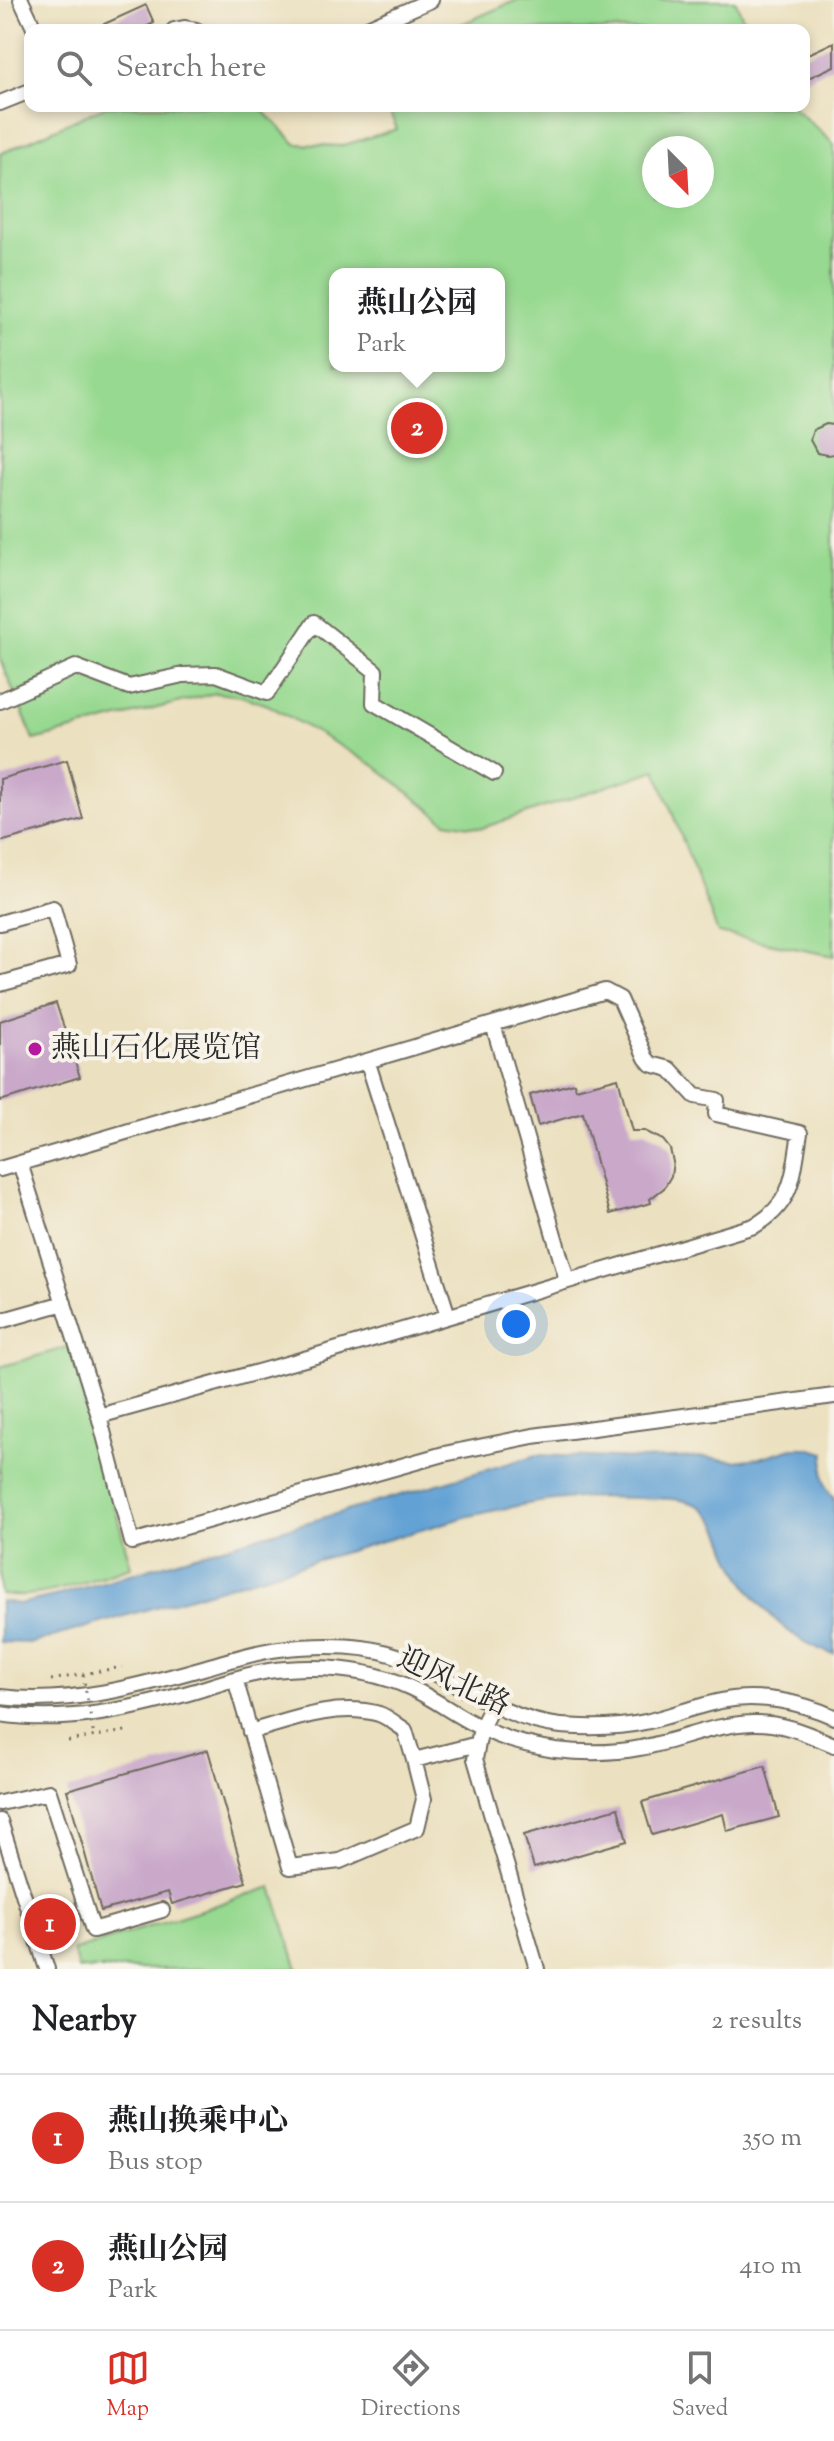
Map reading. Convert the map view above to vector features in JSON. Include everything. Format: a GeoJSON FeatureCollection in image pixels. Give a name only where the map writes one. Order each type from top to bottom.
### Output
{"type":"FeatureCollection","features":[{"type":"Feature","properties":{"kind":"street"},"geometry":{"type":"LineString","coordinates":[[21,0],[32,24]]}},
{"type":"Feature","properties":{"kind":"street"},"geometry":{"type":"LineString","coordinates":[[377,24],[431,0]]}},
{"type":"Feature","properties":{"kind":"street"},"geometry":{"type":"LineString","coordinates":[[0,103],[24,93]]}},
{"type":"Feature","properties":{"kind":"street"},"geometry":{"type":"LineString","coordinates":[[0,701],[76,667],[129,687],[183,675],[216,674],[267,693],[314,623],[375,671],[374,703],[494,773]]}},
{"type":"Feature","properties":{"kind":"street"},"geometry":{"type":"LineString","coordinates":[[0,923],[53,908],[69,965],[0,984]]}},
{"type":"Feature","properties":{"kind":"street"},"geometry":{"type":"LineString","coordinates":[[0,1169],[605,991],[620,999],[627,1010],[641,1052],[651,1064],[670,1069],[695,1096],[717,1100],[716,1114],[800,1133],[789,1190],[781,1205],[767,1219],[754,1226],[99,1416]]}},
{"type":"Feature","properties":{"kind":"street"},"geometry":{"type":"LineString","coordinates":[[493,1024],[567,1280]]}},
{"type":"Feature","properties":{"kind":"street"},"geometry":{"type":"LineString","coordinates":[[368,1063],[448,1316]]}},
{"type":"Feature","properties":{"kind":"street"},"geometry":{"type":"LineString","coordinates":[[20,1163],[99,1416],[132,1542],[444,1454],[533,1436],[834,1396]]}},
{"type":"Feature","properties":{"kind":"street"},"geometry":{"type":"LineString","coordinates":[[0,1321],[64,1303]]}},
{"type":"Feature","properties":{"kind":"street","name":"迎风北路"},"geometry":{"type":"LineString","coordinates":[[0,1697],[30,1700],[83,1697],[151,1683],[279,1649],[356,1648],[392,1654],[492,1706],[557,1725],[595,1727],[642,1722],[723,1700],[759,1699],[804,1705],[832,1716]]}},
{"type":"Feature","properties":{"kind":"street","name":"迎风北路"},"geometry":{"type":"LineString","coordinates":[[0,1714],[43,1718],[113,1712],[281,1669],[316,1668],[382,1677],[410,1687],[481,1728],[556,1750],[637,1749],[724,1725],[755,1723],[792,1727],[834,1745]]}},
{"type":"Feature","properties":{"kind":"street"},"geometry":{"type":"LineString","coordinates":[[235,1679],[250,1732],[290,1867],[340,1861],[417,1828],[424,1799],[405,1730],[382,1715],[350,1709],[303,1717],[250,1732]]}},
{"type":"Feature","properties":{"kind":"street"},"geometry":{"type":"LineString","coordinates":[[492,1706],[481,1728],[475,1759],[537,1969]]}},
{"type":"Feature","properties":{"kind":"street"},"geometry":{"type":"LineString","coordinates":[[832,1716],[834,1731]]}},
{"type":"Feature","properties":{"kind":"street"},"geometry":{"type":"LineString","coordinates":[[414,1760],[478,1744]]}},
{"type":"Feature","properties":{"kind":"street"},"geometry":{"type":"LineString","coordinates":[[0,1803],[49,1792],[93,1930],[162,1910]]}},
{"type":"Feature","properties":{"kind":"street"},"geometry":{"type":"LineString","coordinates":[[0,1821],[47,1969]]}},
{"type":"Feature","properties":{"kind":"path"},"geometry":{"type":"LineString","coordinates":[[51,1680],[122,1667]]}},
{"type":"Feature","properties":{"kind":"path"},"geometry":{"type":"LineString","coordinates":[[83,1675],[94,1737]]}},
{"type":"Feature","properties":{"kind":"path"},"geometry":{"type":"LineString","coordinates":[[68,1741],[131,1730]]}},
{"type":"Feature","properties":{"kind":"green space"},"geometry":{"type":"Polygon","coordinates":[[[517,0],[735,0],[745,24],[462,24],[517,0]]]}},
{"type":"Feature","properties":{"kind":"green space"},"geometry":{"type":"Polygon","coordinates":[[[93,112],[265,112],[296,144],[341,146],[397,129],[390,112],[799,112],[834,144],[834,956],[718,933],[656,770],[482,828],[446,822],[375,766],[268,705],[243,696],[215,693],[34,740],[0,659],[0,154],[93,112]]]}},
{"type":"Feature","properties":{"kind":"green space"},"geometry":{"type":"Polygon","coordinates":[[[71,1346],[131,1567],[49,1592],[0,1594],[0,1367],[71,1346]]]}},
{"type":"Feature","properties":{"kind":"green space"},"geometry":{"type":"Polygon","coordinates":[[[272,1887],[298,1969],[78,1969],[73,1951],[272,1887]]]}},
{"type":"Feature","properties":{"kind":"water"},"geometry":{"type":"Polygon","coordinates":[[[793,1448],[825,1453],[824,1477],[834,1499],[834,1654],[802,1640],[762,1606],[741,1577],[719,1527],[704,1509],[672,1499],[600,1497],[536,1502],[469,1516],[32,1643],[0,1642],[0,1601],[19,1604],[59,1595],[537,1455],[639,1459],[702,1457],[734,1461],[759,1458],[793,1448]]]}},
{"type":"Feature","properties":{"kind":"building"},"geometry":{"type":"Polygon","coordinates":[[[146,5],[154,23],[152,24],[104,24],[146,5]]]}},
{"type":"Feature","properties":{"kind":"building"},"geometry":{"type":"Polygon","coordinates":[[[834,42],[834,66],[810,77],[810,53],[834,42]]]}},
{"type":"Feature","properties":{"kind":"building"},"geometry":{"type":"Polygon","coordinates":[[[826,424],[834,425],[834,454],[828,455],[817,453],[810,440],[813,430],[826,424]]]}},
{"type":"Feature","properties":{"kind":"building"},"geometry":{"type":"Polygon","coordinates":[[[67,760],[83,819],[0,842],[0,779],[67,760]]]}},
{"type":"Feature","properties":{"kind":"building","name":"燕山石化展览馆"},"geometry":{"type":"Polygon","coordinates":[[[56,1003],[80,1077],[0,1101],[0,1021],[56,1003]]]}},
{"type":"Feature","properties":{"kind":"building"},"geometry":{"type":"Polygon","coordinates":[[[618,1078],[632,1131],[645,1131],[663,1140],[670,1149],[673,1162],[671,1176],[664,1188],[650,1199],[651,1203],[610,1214],[583,1113],[538,1126],[530,1095],[574,1083],[576,1089],[618,1078]]]}},
{"type":"Feature","properties":{"kind":"building"},"geometry":{"type":"Polygon","coordinates":[[[208,1750],[246,1882],[172,1904],[168,1892],[101,1911],[67,1790],[208,1750]]]}},
{"type":"Feature","properties":{"kind":"building"},"geometry":{"type":"Polygon","coordinates":[[[765,1766],[779,1817],[727,1831],[723,1814],[652,1835],[642,1802],[765,1766]]]}},
{"type":"Feature","properties":{"kind":"building"},"geometry":{"type":"Polygon","coordinates":[[[618,1808],[627,1841],[534,1868],[524,1835],[618,1808]]]}},
{"type":"Feature","properties":{"kind":"place","name":"燕山公园"},"geometry":{"type":"Point","coordinates":[417,428]}},
{"type":"Feature","properties":{"kind":"place","name":"燕山石化展览馆"},"geometry":{"type":"Point","coordinates":[35,1049]}},
{"type":"Feature","properties":{"kind":"place","name":"燕山换乘中心"},"geometry":{"type":"Point","coordinates":[50,1924]}}]}
